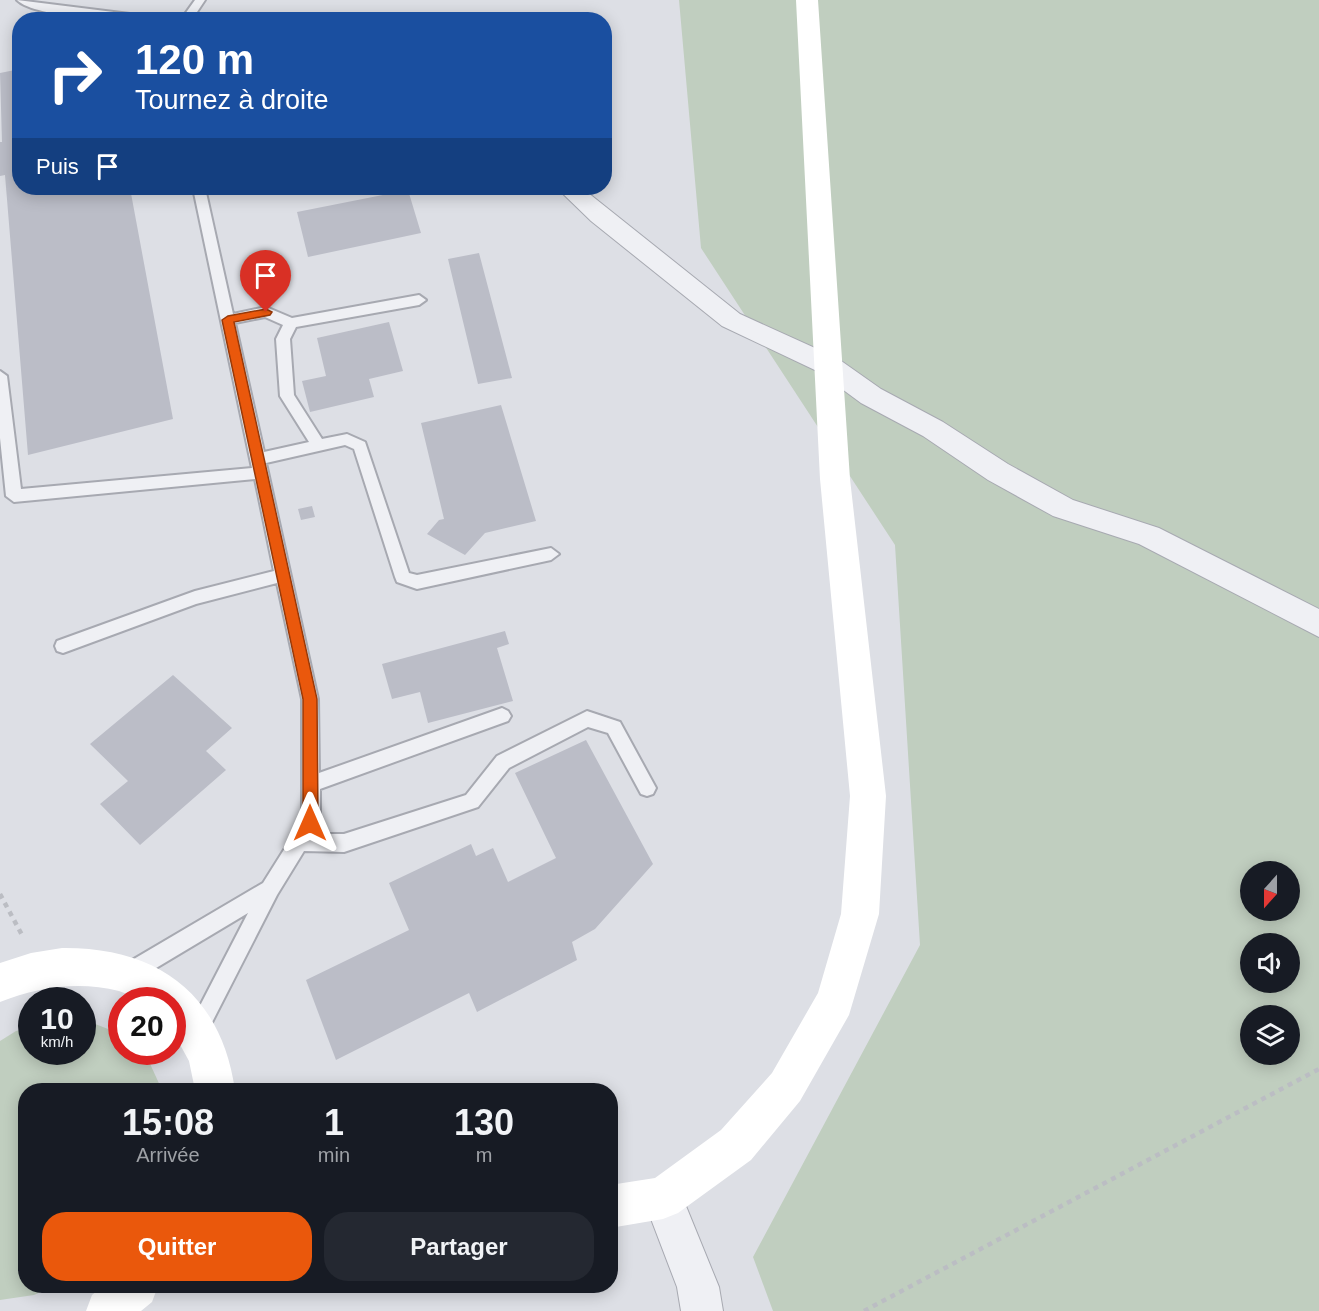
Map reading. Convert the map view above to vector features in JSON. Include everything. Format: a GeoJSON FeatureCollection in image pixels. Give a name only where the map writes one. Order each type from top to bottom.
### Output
{"type":"FeatureCollection","features":[{"type":"Feature","properties":{"kind":"main road"},"geometry":{"type":"LineString","coordinates":[[618,1206],[663,1198],[736,1144],[786,1087],[835,1001],[860,914],[868,796],[835,479],[807,0]]}},
{"type":"Feature","properties":{"kind":"main road"},"geometry":{"type":"LineString","coordinates":[[0,983],[43,969],[88,965],[129,973],[169,994],[198,1029],[212,1065],[214,1083]]}},
{"type":"Feature","properties":{"kind":"main road"},"geometry":{"type":"LineString","coordinates":[[108,1311],[128,1293]]}},
{"type":"Feature","properties":{"kind":"street"},"geometry":{"type":"LineString","coordinates":[[576,195],[731,320],[828,364],[871,396],[933,429],[998,472],[1064,508],[1149,536],[1319,624]]}},
{"type":"Feature","properties":{"kind":"street"},"geometry":{"type":"LineString","coordinates":[[663,1198],[698,1287],[702,1311]]}},
{"type":"Feature","properties":{"kind":"lane"},"geometry":{"type":"LineString","coordinates":[[22,0],[34,7],[80,12]]}},
{"type":"Feature","properties":{"kind":"lane"},"geometry":{"type":"LineString","coordinates":[[198,1029],[270,889],[310,823],[311,784],[310,699],[200,195]]}},
{"type":"Feature","properties":{"kind":"lane"},"geometry":{"type":"LineString","coordinates":[[228,320],[266,312],[291,323],[419,300]]}},
{"type":"Feature","properties":{"kind":"lane"},"geometry":{"type":"LineString","coordinates":[[291,323],[283,339],[288,396],[319,446]]}},
{"type":"Feature","properties":{"kind":"lane"},"geometry":{"type":"LineString","coordinates":[[0,376],[14,496],[260,466],[319,446],[348,439],[360,446],[403,577],[417,582],[551,554]]}},
{"type":"Feature","properties":{"kind":"lane"},"geometry":{"type":"LineString","coordinates":[[63,646],[195,598],[284,575]]}},
{"type":"Feature","properties":{"kind":"lane"},"geometry":{"type":"LineString","coordinates":[[311,784],[502,716]]}},
{"type":"Feature","properties":{"kind":"lane"},"geometry":{"type":"LineString","coordinates":[[299,842],[344,843],[472,801],[503,762],[587,719],[614,727],[647,788]]}},
{"type":"Feature","properties":{"kind":"lane"},"geometry":{"type":"LineString","coordinates":[[129,973],[270,889]]}},
{"type":"Feature","properties":{"kind":"path"},"geometry":{"type":"LineString","coordinates":[[0,894],[12,921],[43,969]]}},
{"type":"Feature","properties":{"kind":"path"},"geometry":{"type":"LineString","coordinates":[[864,1311],[1319,1069]]}},
{"type":"Feature","properties":{"kind":"green space"},"geometry":{"type":"Polygon","coordinates":[[[679,0],[1319,0],[1319,1311],[773,1311],[753,1257],[920,945],[895,545],[701,248],[679,0]]]}},
{"type":"Feature","properties":{"kind":"green space"},"geometry":{"type":"Polygon","coordinates":[[[96,1024],[108,1029],[108,1065],[151,1065],[159,1083],[18,1083],[18,1293],[38,1293],[0,1300],[0,1041],[18,1030],[18,1065],[96,1065],[96,1024]]]}},
{"type":"Feature","properties":{"kind":"building"},"geometry":{"type":"Polygon","coordinates":[[[12,71],[12,195],[131,195],[173,419],[28,455],[5,175],[0,176],[0,142],[2,142],[0,73],[12,71]]]}},
{"type":"Feature","properties":{"kind":"building"},"geometry":{"type":"Polygon","coordinates":[[[383,195],[410,195],[421,233],[308,257],[297,212],[383,195]]]}},
{"type":"Feature","properties":{"kind":"building"},"geometry":{"type":"Polygon","coordinates":[[[479,253],[512,378],[478,384],[448,259],[479,253]]]}},
{"type":"Feature","properties":{"kind":"building"},"geometry":{"type":"Polygon","coordinates":[[[389,322],[403,371],[369,379],[374,397],[310,412],[302,381],[326,376],[317,338],[389,322]]]}},
{"type":"Feature","properties":{"kind":"building"},"geometry":{"type":"Polygon","coordinates":[[[501,405],[536,521],[485,533],[465,555],[427,534],[439,520],[444,519],[421,423],[501,405]]]}},
{"type":"Feature","properties":{"kind":"building"},"geometry":{"type":"Polygon","coordinates":[[[312,506],[315,517],[301,520],[298,509],[312,506]]]}},
{"type":"Feature","properties":{"kind":"building"},"geometry":{"type":"Polygon","coordinates":[[[505,631],[509,644],[497,648],[513,701],[428,723],[420,692],[392,699],[382,664],[505,631]]]}},
{"type":"Feature","properties":{"kind":"building"},"geometry":{"type":"Polygon","coordinates":[[[173,675],[232,728],[206,751],[226,770],[140,845],[100,804],[128,781],[90,744],[173,675]]]}},
{"type":"Feature","properties":{"kind":"building"},"geometry":{"type":"Polygon","coordinates":[[[586,740],[653,864],[595,929],[572,942],[577,960],[477,1012],[469,993],[336,1060],[306,980],[409,930],[389,883],[471,844],[476,856],[493,848],[508,882],[556,858],[515,773],[586,740]]]}},
{"type":"Feature","properties":{"kind":"route"},"geometry":{"type":"LineString","coordinates":[[266,312],[228,320],[310,699],[310,823]]}}]}
